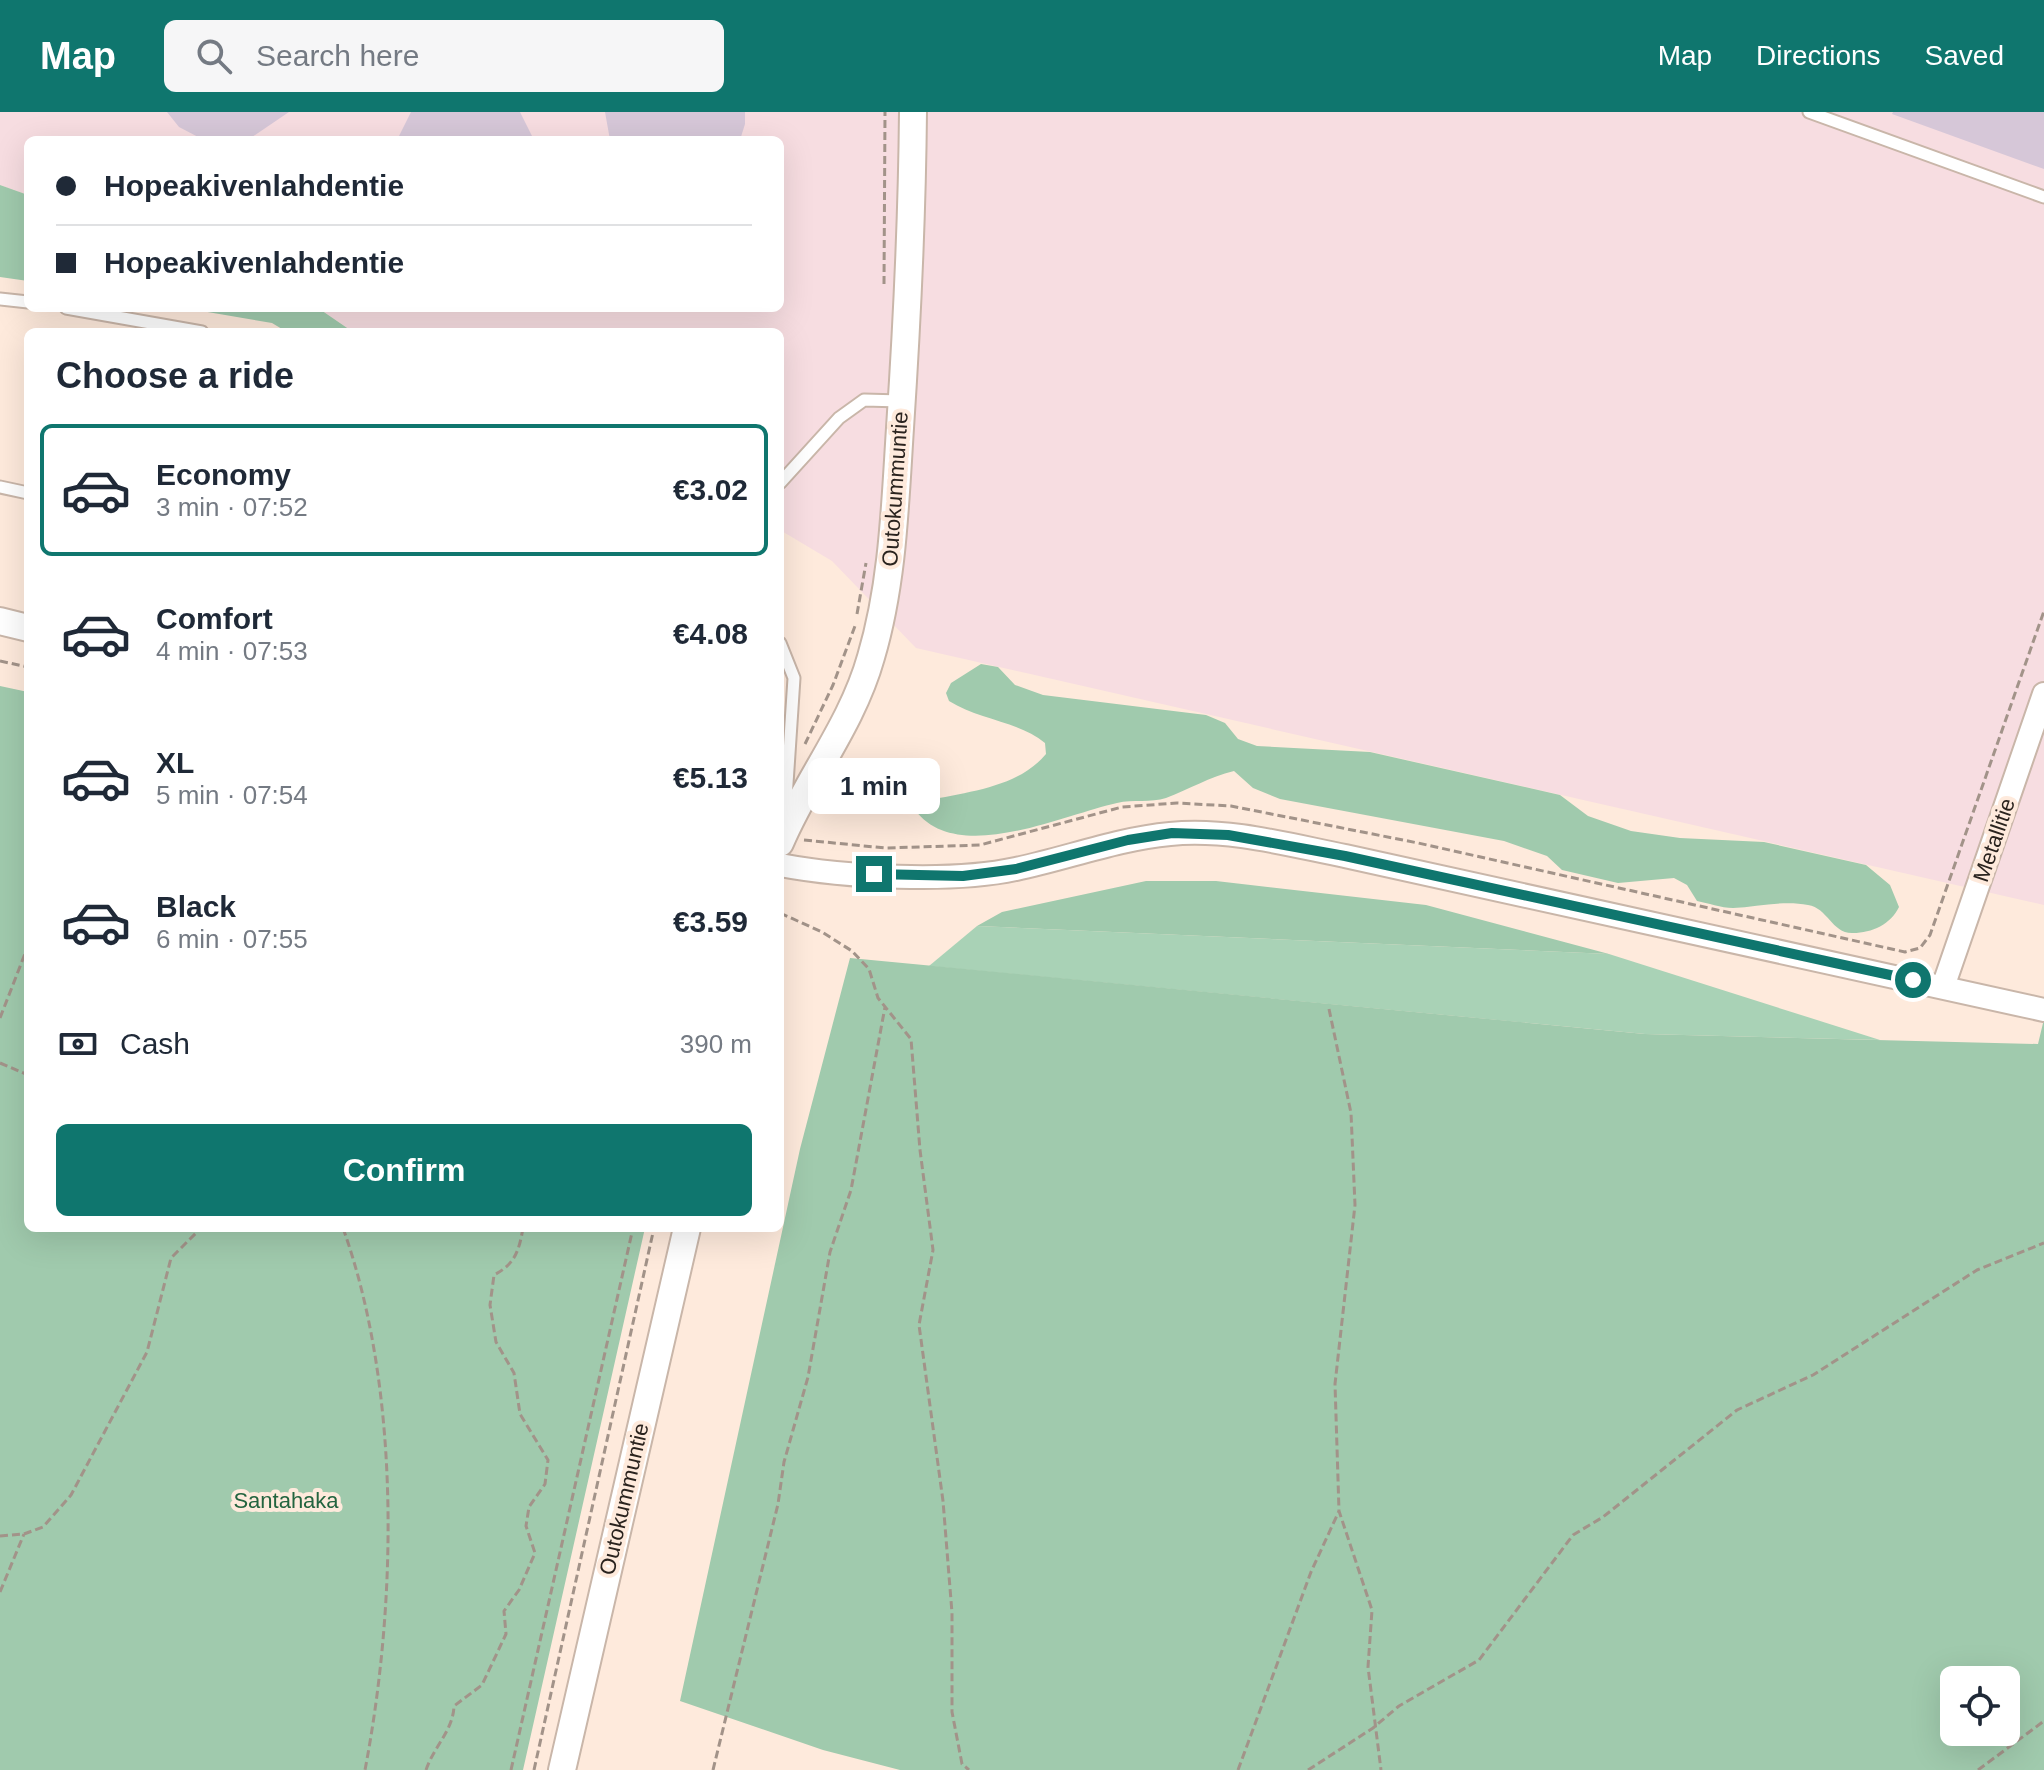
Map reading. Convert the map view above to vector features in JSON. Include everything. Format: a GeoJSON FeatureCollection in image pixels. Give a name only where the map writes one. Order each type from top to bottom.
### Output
{"type":"FeatureCollection","features":[{"type":"Feature","properties":{"kind":"street","name":"Outokummuntie"},"geometry":{"type":"LineString","coordinates":[[784,835],[850,716],[874,648],[888,576],[912,226],[913,112]]}},
{"type":"Feature","properties":{"kind":"street"},"geometry":{"type":"LineString","coordinates":[[0,621],[24,627]]}},
{"type":"Feature","properties":{"kind":"street","name":"Metallitie"},"geometry":{"type":"LineString","coordinates":[[1943,987],[2044,694]]}},
{"type":"Feature","properties":{"kind":"street"},"geometry":{"type":"LineString","coordinates":[[784,866],[822,873],[963,876],[1016,869],[1128,840],[1172,833],[1228,835],[1345,856],[2044,1010]]}},
{"type":"Feature","properties":{"kind":"street","name":"Outokummuntie"},"geometry":{"type":"LineString","coordinates":[[562,1770],[686,1232]]}},
{"type":"Feature","properties":{"kind":"lane"},"geometry":{"type":"LineString","coordinates":[[1809,112],[2044,197]]}},
{"type":"Feature","properties":{"kind":"lane"},"geometry":{"type":"LineString","coordinates":[[0,299],[24,302]]}},
{"type":"Feature","properties":{"kind":"lane"},"geometry":{"type":"LineString","coordinates":[[89,312],[179,328]]}},
{"type":"Feature","properties":{"kind":"lane"},"geometry":{"type":"LineString","coordinates":[[784,479],[839,418],[864,400],[902,401]]}},
{"type":"Feature","properties":{"kind":"lane"},"geometry":{"type":"LineString","coordinates":[[0,487],[24,492]]}},
{"type":"Feature","properties":{"kind":"lane"},"geometry":{"type":"LineString","coordinates":[[784,653],[794,678],[790,776],[784,819]]}},
{"type":"Feature","properties":{"kind":"path"},"geometry":{"type":"LineString","coordinates":[[884,294],[885,112]]}},
{"type":"Feature","properties":{"kind":"path"},"geometry":{"type":"LineString","coordinates":[[790,776],[833,685],[855,625],[866,561]]}},
{"type":"Feature","properties":{"kind":"path"},"geometry":{"type":"LineString","coordinates":[[784,840],[885,848],[980,845],[1122,807],[1177,803],[1231,806],[1418,843],[1905,952],[1920,948],[1930,935],[2044,611]]}},
{"type":"Feature","properties":{"kind":"path"},"geometry":{"type":"LineString","coordinates":[[0,661],[24,666]]}},
{"type":"Feature","properties":{"kind":"path"},"geometry":{"type":"LineString","coordinates":[[784,915],[822,932],[852,951],[869,969],[878,998],[911,1039],[920,1150],[933,1250],[919,1325],[946,1529],[952,1613],[952,1712],[962,1764],[969,1770]]}},
{"type":"Feature","properties":{"kind":"path"},"geometry":{"type":"LineString","coordinates":[[0,1018],[24,956]]}},
{"type":"Feature","properties":{"kind":"path"},"geometry":{"type":"LineString","coordinates":[[713,1770],[778,1504],[784,1462],[808,1377],[830,1252],[851,1190],[885,1007]]}},
{"type":"Feature","properties":{"kind":"path"},"geometry":{"type":"LineString","coordinates":[[1329,1009],[1351,1113],[1355,1205],[1335,1384],[1339,1511],[1372,1610],[1368,1667],[1373,1728],[1381,1770]]}},
{"type":"Feature","properties":{"kind":"path"},"geometry":{"type":"LineString","coordinates":[[0,1063],[24,1073]]}},
{"type":"Feature","properties":{"kind":"path"},"geometry":{"type":"LineString","coordinates":[[344,1232],[365,1313],[378,1386],[387,1496],[389,1583],[380,1692],[365,1770]]}},
{"type":"Feature","properties":{"kind":"path"},"geometry":{"type":"LineString","coordinates":[[426,1770],[436,1747],[454,1723],[454,1706],[482,1685],[506,1634],[504,1611],[519,1590],[535,1553],[526,1526],[529,1507],[545,1484],[548,1460],[520,1414],[514,1373],[496,1342],[490,1305],[494,1275],[511,1266],[520,1248],[522,1232]]}},
{"type":"Feature","properties":{"kind":"path"},"geometry":{"type":"LineString","coordinates":[[511,1770],[632,1232]]}},
{"type":"Feature","properties":{"kind":"path"},"geometry":{"type":"LineString","coordinates":[[534,1770],[653,1232]]}},
{"type":"Feature","properties":{"kind":"path"},"geometry":{"type":"LineString","coordinates":[[0,1536],[24,1534],[43,1527],[71,1495],[147,1352],[171,1258],[195,1234]]}},
{"type":"Feature","properties":{"kind":"path"},"geometry":{"type":"LineString","coordinates":[[1308,1770],[1373,1728],[1399,1706],[1479,1660],[1573,1535],[1603,1517],[1737,1410],[1813,1375],[1977,1270],[2044,1243]]}},
{"type":"Feature","properties":{"kind":"path"},"geometry":{"type":"LineString","coordinates":[[1238,1770],[1311,1572],[1339,1511]]}},
{"type":"Feature","properties":{"kind":"path"},"geometry":{"type":"LineString","coordinates":[[0,1592],[24,1534]]}},
{"type":"Feature","properties":{"kind":"path"},"geometry":{"type":"LineString","coordinates":[[1978,1770],[2044,1721]]}},
{"type":"Feature","properties":{"kind":"shaded area"},"geometry":{"type":"Polygon","coordinates":[[[0,112],[2044,112],[2044,905],[916,648],[832,561],[784,532],[784,328],[347,328],[324,312],[784,312],[784,136],[24,136],[24,194],[0,185],[0,112]]]}},
{"type":"Feature","properties":{"kind":"green space"},"geometry":{"type":"Polygon","coordinates":[[[0,185],[24,194],[24,280],[0,277],[0,185]]]}},
{"type":"Feature","properties":{"kind":"green space"},"geometry":{"type":"Polygon","coordinates":[[[207,312],[324,312],[347,328],[280,328],[272,323],[207,312]]]}},
{"type":"Feature","properties":{"kind":"green space"},"geometry":{"type":"Polygon","coordinates":[[[981,664],[998,667],[1015,685],[1043,695],[1206,715],[1225,723],[1238,739],[1257,746],[1370,752],[1560,795],[1588,816],[1631,831],[1680,838],[1764,842],[1866,865],[1890,885],[1899,907],[1880,926],[1867,931],[1846,932],[1821,911],[1808,905],[1789,903],[1733,908],[1697,901],[1687,885],[1674,878],[1618,883],[1562,870],[1547,856],[1504,841],[1280,799],[1253,788],[1234,771],[1160,799],[1117,803],[1011,832],[983,836],[957,834],[933,826],[915,810],[921,802],[1005,782],[1034,766],[1046,754],[1045,743],[1034,736],[949,701],[946,693],[951,683],[981,664]]]}},
{"type":"Feature","properties":{"kind":"green space","name":"Santahaka"},"geometry":{"type":"Polygon","coordinates":[[[0,686],[24,691],[24,1232],[644,1232],[523,1770],[0,1770],[0,686]]]}},
{"type":"Feature","properties":{"kind":"green space"},"geometry":{"type":"Polygon","coordinates":[[[1146,881],[1216,881],[1426,905],[1609,954],[977,926],[1002,912],[1146,881]]]}},
{"type":"Feature","properties":{"kind":"green space"},"geometry":{"type":"Polygon","coordinates":[[[977,926],[1609,954],[1880,1040],[1645,1034],[929,966],[977,926]]]}},
{"type":"Feature","properties":{"kind":"green space"},"geometry":{"type":"Polygon","coordinates":[[[850,958],[1645,1034],[2038,1044],[2044,1019],[2044,1770],[900,1770],[823,1750],[680,1701],[800,1149],[850,958]]]}},
{"type":"Feature","properties":{"kind":"building"},"geometry":{"type":"Polygon","coordinates":[[[167,112],[289,112],[253,136],[196,136],[179,127],[167,112]]]}},
{"type":"Feature","properties":{"kind":"building"},"geometry":{"type":"Polygon","coordinates":[[[411,112],[520,112],[532,136],[399,136],[411,112]]]}},
{"type":"Feature","properties":{"kind":"building"},"geometry":{"type":"Polygon","coordinates":[[[605,112],[745,112],[741,136],[609,136],[605,112]]]}},
{"type":"Feature","properties":{"kind":"building"},"geometry":{"type":"Polygon","coordinates":[[[2044,112],[2044,169],[1892,114],[2044,112]]]}},
{"type":"Feature","properties":{"kind":"route"},"geometry":{"type":"LineString","coordinates":[[874,874],[963,876],[1016,869],[1084,850],[1172,833],[1228,835],[1345,856],[1913,980]]}}]}
